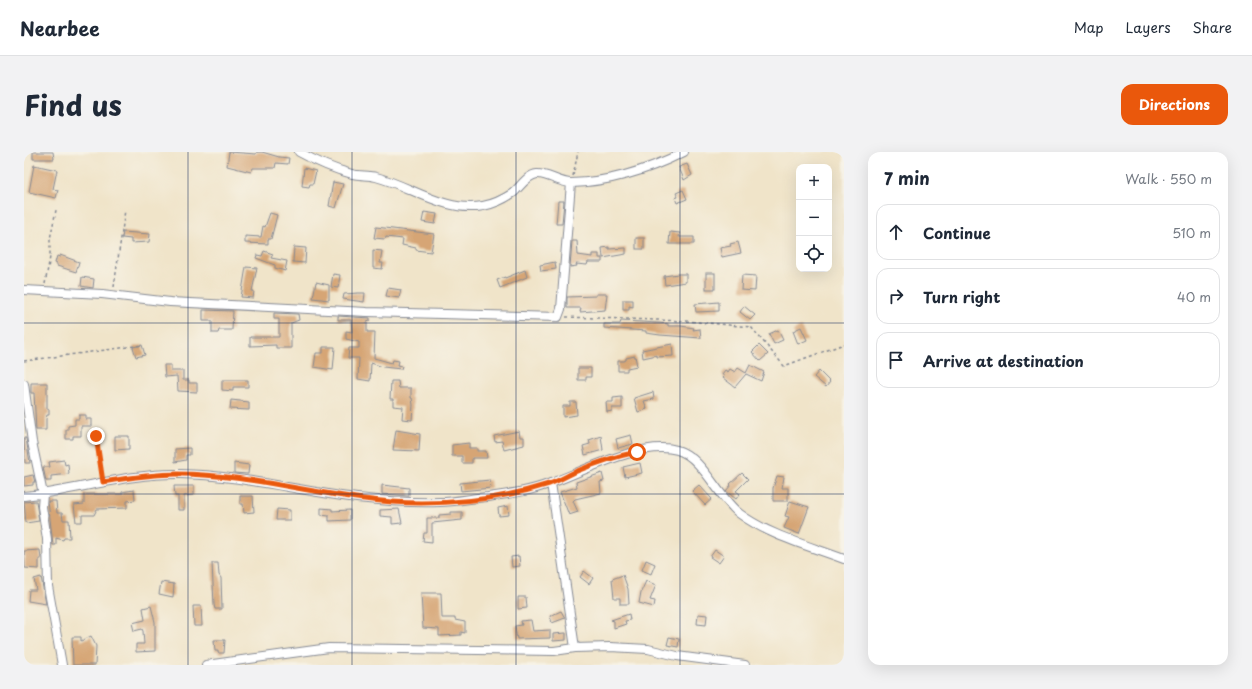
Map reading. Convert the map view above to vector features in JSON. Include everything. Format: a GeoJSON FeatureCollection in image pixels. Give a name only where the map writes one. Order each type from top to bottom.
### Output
{"type":"FeatureCollection","features":[{"type":"Feature","properties":{"kind":"street"},"geometry":{"type":"LineString","coordinates":[[299,152],[328,168],[354,175],[375,177],[429,198],[457,205],[482,206],[496,203],[513,193],[530,177],[537,174],[561,182],[601,182],[641,171],[684,152]]}},
{"type":"Feature","properties":{"kind":"street"},"geometry":{"type":"LineString","coordinates":[[24,290],[113,295],[170,302],[414,314],[558,317],[561,309],[571,183]]}},
{"type":"Feature","properties":{"kind":"street"},"geometry":{"type":"LineString","coordinates":[[24,384],[32,442],[43,494],[42,507],[47,539],[48,586],[62,665]]}},
{"type":"Feature","properties":{"kind":"street"},"geometry":{"type":"LineString","coordinates":[[24,496],[43,494],[103,482],[154,475],[206,475],[273,484],[355,498],[420,503],[442,502],[506,495],[551,483],[598,463],[629,453],[670,448],[679,450],[691,457],[728,504],[741,515],[790,539],[844,559]]}},
{"type":"Feature","properties":{"kind":"street"},"geometry":{"type":"LineString","coordinates":[[551,483],[575,648]]}},
{"type":"Feature","properties":{"kind":"street"},"geometry":{"type":"LineString","coordinates":[[206,665],[328,648],[554,651],[575,648],[610,647],[648,649],[678,656],[745,665]]}},
{"type":"Feature","properties":{"kind":"path"},"geometry":{"type":"LineString","coordinates":[[571,183],[578,152]]}},
{"type":"Feature","properties":{"kind":"path"},"geometry":{"type":"LineString","coordinates":[[44,290],[50,257],[50,239],[56,210]]}},
{"type":"Feature","properties":{"kind":"path"},"geometry":{"type":"LineString","coordinates":[[113,295],[124,210]]}},
{"type":"Feature","properties":{"kind":"path"},"geometry":{"type":"LineString","coordinates":[[558,317],[686,321],[751,327],[784,366],[844,344]]}},
{"type":"Feature","properties":{"kind":"path"},"geometry":{"type":"LineString","coordinates":[[24,361],[143,344]]}},
{"type":"Feature","properties":{"kind":"path"},"geometry":{"type":"LineString","coordinates":[[96,436],[103,482]]}},
{"type":"Feature","properties":{"kind":"building"},"geometry":{"type":"Polygon","coordinates":[[[33,152],[53,152],[54,159],[33,159],[33,152]]]}},
{"type":"Feature","properties":{"kind":"building"},"geometry":{"type":"Polygon","coordinates":[[[229,152],[256,154],[257,152],[262,152],[289,158],[288,164],[276,163],[275,168],[253,168],[251,172],[227,166],[229,152]]]}},
{"type":"Feature","properties":{"kind":"building"},"geometry":{"type":"Polygon","coordinates":[[[687,164],[692,175],[684,180],[679,167],[687,164]]]}},
{"type":"Feature","properties":{"kind":"building"},"geometry":{"type":"Polygon","coordinates":[[[34,165],[57,170],[53,189],[58,190],[56,198],[29,192],[34,165]]]}},
{"type":"Feature","properties":{"kind":"building"},"geometry":{"type":"Polygon","coordinates":[[[304,168],[316,171],[313,184],[310,184],[309,187],[302,186],[304,168]]]}},
{"type":"Feature","properties":{"kind":"building"},"geometry":{"type":"Polygon","coordinates":[[[333,182],[343,184],[336,208],[329,206],[333,182]]]}},
{"type":"Feature","properties":{"kind":"building"},"geometry":{"type":"Polygon","coordinates":[[[683,190],[687,199],[677,203],[675,198],[678,197],[676,193],[683,190]]]}},
{"type":"Feature","properties":{"kind":"building"},"geometry":{"type":"Polygon","coordinates":[[[558,201],[564,201],[562,224],[556,224],[558,201]]]}},
{"type":"Feature","properties":{"kind":"building"},"geometry":{"type":"Polygon","coordinates":[[[424,212],[437,214],[435,224],[422,222],[424,212]]]}},
{"type":"Feature","properties":{"kind":"building"},"geometry":{"type":"Polygon","coordinates":[[[270,213],[277,215],[271,239],[268,239],[268,244],[245,243],[245,236],[261,237],[263,226],[265,227],[270,213]]]}},
{"type":"Feature","properties":{"kind":"building"},"geometry":{"type":"Polygon","coordinates":[[[376,227],[434,234],[431,252],[416,250],[416,248],[402,245],[403,239],[386,237],[385,239],[374,238],[376,227]]]}},
{"type":"Feature","properties":{"kind":"building"},"geometry":{"type":"Polygon","coordinates":[[[123,232],[150,234],[149,242],[131,243],[131,239],[122,238],[123,232]]]}},
{"type":"Feature","properties":{"kind":"building"},"geometry":{"type":"Polygon","coordinates":[[[670,232],[680,233],[679,237],[694,237],[694,244],[669,244],[670,232]]]}},
{"type":"Feature","properties":{"kind":"building"},"geometry":{"type":"Polygon","coordinates":[[[636,238],[644,238],[644,249],[636,249],[636,238]]]}},
{"type":"Feature","properties":{"kind":"building"},"geometry":{"type":"Polygon","coordinates":[[[572,241],[577,241],[578,255],[592,257],[592,254],[599,254],[599,258],[602,258],[602,262],[588,262],[587,265],[576,264],[577,266],[570,267],[572,241]]]}},
{"type":"Feature","properties":{"kind":"building"},"geometry":{"type":"Polygon","coordinates":[[[738,242],[741,253],[722,257],[720,248],[731,246],[730,244],[738,242]]]}},
{"type":"Feature","properties":{"kind":"building"},"geometry":{"type":"Polygon","coordinates":[[[294,247],[306,248],[305,263],[293,262],[294,247]]]}},
{"type":"Feature","properties":{"kind":"building"},"geometry":{"type":"Polygon","coordinates":[[[609,247],[609,249],[626,248],[626,254],[603,258],[602,248],[609,247]]]}},
{"type":"Feature","properties":{"kind":"building"},"geometry":{"type":"Polygon","coordinates":[[[373,250],[382,251],[380,263],[383,263],[382,269],[373,268],[373,250]]]}},
{"type":"Feature","properties":{"kind":"building"},"geometry":{"type":"Polygon","coordinates":[[[264,251],[273,254],[271,258],[287,261],[285,271],[275,268],[275,265],[256,258],[257,255],[262,256],[264,251]]]}},
{"type":"Feature","properties":{"kind":"building"},"geometry":{"type":"Polygon","coordinates":[[[60,255],[79,262],[76,272],[57,266],[55,263],[57,256],[60,257],[60,255]]]}},
{"type":"Feature","properties":{"kind":"building"},"geometry":{"type":"Polygon","coordinates":[[[555,262],[556,269],[541,271],[540,265],[555,262]]]}},
{"type":"Feature","properties":{"kind":"building"},"geometry":{"type":"Polygon","coordinates":[[[246,267],[257,268],[252,291],[254,291],[253,298],[241,297],[246,267]]]}},
{"type":"Feature","properties":{"kind":"building"},"geometry":{"type":"Polygon","coordinates":[[[525,270],[527,277],[500,288],[497,280],[525,270]]]}},
{"type":"Feature","properties":{"kind":"building"},"geometry":{"type":"Polygon","coordinates":[[[706,273],[715,273],[715,289],[706,289],[706,273]]]}},
{"type":"Feature","properties":{"kind":"building"},"geometry":{"type":"Polygon","coordinates":[[[333,274],[340,275],[338,288],[331,287],[333,274]]]}},
{"type":"Feature","properties":{"kind":"building"},"geometry":{"type":"Polygon","coordinates":[[[686,274],[686,282],[665,285],[664,276],[686,274]]]}},
{"type":"Feature","properties":{"kind":"building"},"geometry":{"type":"Polygon","coordinates":[[[742,275],[756,276],[755,291],[741,290],[742,275]]]}},
{"type":"Feature","properties":{"kind":"building"},"geometry":{"type":"Polygon","coordinates":[[[82,277],[94,279],[93,288],[81,286],[82,277]]]}},
{"type":"Feature","properties":{"kind":"building"},"geometry":{"type":"Polygon","coordinates":[[[316,282],[329,285],[329,300],[313,298],[316,282]]]}},
{"type":"Feature","properties":{"kind":"building"},"geometry":{"type":"Polygon","coordinates":[[[388,288],[401,290],[399,298],[386,296],[388,288]]]}},
{"type":"Feature","properties":{"kind":"building"},"geometry":{"type":"Polygon","coordinates":[[[365,293],[364,302],[343,299],[344,294],[365,293]]]}},
{"type":"Feature","properties":{"kind":"building"},"geometry":{"type":"Polygon","coordinates":[[[596,294],[607,294],[605,310],[580,312],[581,308],[567,308],[567,297],[596,296],[596,294]]]}},
{"type":"Feature","properties":{"kind":"building"},"geometry":{"type":"Polygon","coordinates":[[[623,300],[633,300],[633,307],[629,306],[629,310],[623,310],[623,300]]]}},
{"type":"Feature","properties":{"kind":"building"},"geometry":{"type":"Polygon","coordinates":[[[719,302],[719,311],[696,312],[695,304],[719,302]]]}},
{"type":"Feature","properties":{"kind":"building"},"geometry":{"type":"Polygon","coordinates":[[[744,306],[755,315],[750,320],[740,312],[744,306]]]}},
{"type":"Feature","properties":{"kind":"building"},"geometry":{"type":"Polygon","coordinates":[[[203,310],[233,311],[232,330],[219,330],[218,333],[212,333],[212,321],[203,321],[203,310]]]}},
{"type":"Feature","properties":{"kind":"building"},"geometry":{"type":"Polygon","coordinates":[[[274,313],[298,314],[299,320],[291,323],[291,348],[276,348],[276,345],[250,346],[250,337],[279,337],[279,319],[274,319],[274,313]]]}},
{"type":"Feature","properties":{"kind":"building"},"geometry":{"type":"Polygon","coordinates":[[[338,316],[370,318],[370,321],[367,322],[367,332],[375,332],[374,358],[392,363],[393,360],[399,361],[398,365],[402,366],[401,369],[383,367],[371,363],[370,381],[358,379],[359,358],[348,358],[349,348],[359,348],[359,342],[346,339],[346,331],[352,332],[351,320],[338,320],[338,316]]]}},
{"type":"Feature","properties":{"kind":"building"},"geometry":{"type":"Polygon","coordinates":[[[621,321],[660,323],[668,324],[668,326],[694,328],[693,330],[700,329],[701,338],[660,335],[646,333],[646,331],[604,328],[604,324],[620,324],[621,321]]]}},
{"type":"Feature","properties":{"kind":"building"},"geometry":{"type":"Polygon","coordinates":[[[801,327],[807,340],[798,344],[793,331],[801,327]]]}},
{"type":"Feature","properties":{"kind":"building"},"geometry":{"type":"Polygon","coordinates":[[[778,330],[783,340],[774,344],[769,334],[778,330]]]}},
{"type":"Feature","properties":{"kind":"building"},"geometry":{"type":"Polygon","coordinates":[[[672,344],[673,356],[657,357],[657,355],[643,358],[642,350],[672,344]]]}},
{"type":"Feature","properties":{"kind":"building"},"geometry":{"type":"Polygon","coordinates":[[[142,345],[145,355],[136,357],[133,347],[142,345]]]}},
{"type":"Feature","properties":{"kind":"building"},"geometry":{"type":"Polygon","coordinates":[[[759,345],[768,354],[760,361],[752,352],[759,345]]]}},
{"type":"Feature","properties":{"kind":"building"},"geometry":{"type":"Polygon","coordinates":[[[323,347],[335,347],[333,370],[314,367],[316,353],[323,353],[323,347]]]}},
{"type":"Feature","properties":{"kind":"building"},"geometry":{"type":"Polygon","coordinates":[[[635,356],[637,366],[627,368],[627,371],[618,371],[618,361],[624,361],[626,358],[635,356]]]}},
{"type":"Feature","properties":{"kind":"building"},"geometry":{"type":"Polygon","coordinates":[[[164,365],[171,365],[171,371],[183,371],[183,380],[189,380],[189,383],[197,383],[197,392],[178,391],[177,376],[165,377],[164,365]]]}},
{"type":"Feature","properties":{"kind":"building"},"geometry":{"type":"Polygon","coordinates":[[[750,365],[764,372],[761,381],[746,374],[735,387],[723,378],[724,377],[722,374],[725,370],[728,372],[730,369],[735,372],[738,368],[746,373],[750,365]]]}},
{"type":"Feature","properties":{"kind":"building"},"geometry":{"type":"Polygon","coordinates":[[[578,368],[591,368],[591,377],[586,377],[586,380],[578,380],[578,368]]]}},
{"type":"Feature","properties":{"kind":"building"},"geometry":{"type":"Polygon","coordinates":[[[819,371],[830,382],[826,387],[814,377],[819,371]]]}},
{"type":"Feature","properties":{"kind":"building"},"geometry":{"type":"Polygon","coordinates":[[[222,380],[248,380],[248,387],[233,387],[233,391],[222,390],[222,380]]]}},
{"type":"Feature","properties":{"kind":"building"},"geometry":{"type":"Polygon","coordinates":[[[391,381],[398,381],[399,388],[411,388],[413,405],[412,420],[402,419],[403,407],[393,406],[393,399],[390,399],[391,381]]]}},
{"type":"Feature","properties":{"kind":"building"},"geometry":{"type":"Polygon","coordinates":[[[31,383],[47,383],[47,409],[49,409],[49,415],[47,415],[46,419],[46,430],[36,430],[34,393],[31,393],[31,383]]]}},
{"type":"Feature","properties":{"kind":"building"},"geometry":{"type":"Polygon","coordinates":[[[653,392],[654,399],[644,401],[647,409],[638,412],[634,398],[653,392]]]}},
{"type":"Feature","properties":{"kind":"building"},"geometry":{"type":"Polygon","coordinates":[[[622,397],[622,408],[612,408],[612,411],[607,412],[606,402],[613,402],[613,398],[622,397]]]}},
{"type":"Feature","properties":{"kind":"building"},"geometry":{"type":"Polygon","coordinates":[[[231,400],[249,402],[249,410],[230,409],[231,400]]]}},
{"type":"Feature","properties":{"kind":"building"},"geometry":{"type":"Polygon","coordinates":[[[570,402],[576,402],[577,415],[563,417],[563,406],[570,406],[570,402]]]}},
{"type":"Feature","properties":{"kind":"building"},"geometry":{"type":"Polygon","coordinates":[[[79,415],[86,415],[86,419],[91,419],[91,426],[81,426],[81,436],[73,436],[73,439],[66,439],[66,430],[68,430],[68,426],[75,425],[75,419],[79,419],[79,415]]]}},
{"type":"Feature","properties":{"kind":"building"},"geometry":{"type":"Polygon","coordinates":[[[396,430],[420,434],[419,451],[393,450],[396,430]]]}},
{"type":"Feature","properties":{"kind":"building"},"geometry":{"type":"Polygon","coordinates":[[[519,431],[520,437],[524,437],[524,445],[504,450],[502,441],[495,442],[494,436],[519,431]]]}},
{"type":"Feature","properties":{"kind":"building"},"geometry":{"type":"Polygon","coordinates":[[[631,435],[633,444],[618,448],[616,439],[631,435]]]}},
{"type":"Feature","properties":{"kind":"building"},"geometry":{"type":"Polygon","coordinates":[[[115,436],[129,436],[129,449],[115,450],[115,436]]]}},
{"type":"Feature","properties":{"kind":"building"},"geometry":{"type":"Polygon","coordinates":[[[601,436],[603,450],[585,455],[583,446],[590,444],[589,440],[601,436]]]}},
{"type":"Feature","properties":{"kind":"building"},"geometry":{"type":"Polygon","coordinates":[[[24,438],[26,438],[30,463],[25,463],[24,438]]]}},
{"type":"Feature","properties":{"kind":"building"},"geometry":{"type":"Polygon","coordinates":[[[469,443],[469,448],[477,448],[477,451],[486,451],[487,458],[472,458],[472,463],[462,463],[462,456],[452,456],[452,445],[469,443]]]}},
{"type":"Feature","properties":{"kind":"building"},"geometry":{"type":"Polygon","coordinates":[[[190,448],[190,455],[186,455],[186,460],[175,462],[175,449],[190,448]]]}},
{"type":"Feature","properties":{"kind":"building"},"geometry":{"type":"Polygon","coordinates":[[[64,460],[65,465],[68,464],[69,474],[51,476],[51,481],[46,481],[43,467],[50,467],[49,462],[64,460]]]}},
{"type":"Feature","properties":{"kind":"building"},"geometry":{"type":"Polygon","coordinates":[[[234,463],[249,465],[248,474],[234,473],[234,463]]]}},
{"type":"Feature","properties":{"kind":"building"},"geometry":{"type":"Polygon","coordinates":[[[640,463],[642,473],[625,477],[623,467],[640,463]]]}},
{"type":"Feature","properties":{"kind":"building"},"geometry":{"type":"Polygon","coordinates":[[[602,473],[604,481],[600,482],[601,493],[575,499],[573,501],[578,512],[569,515],[560,492],[577,487],[576,482],[602,473]]]}},
{"type":"Feature","properties":{"kind":"building"},"geometry":{"type":"Polygon","coordinates":[[[742,473],[748,479],[736,491],[740,494],[736,499],[726,491],[731,485],[730,484],[742,473]]]}},
{"type":"Feature","properties":{"kind":"building"},"geometry":{"type":"Polygon","coordinates":[[[33,475],[35,482],[33,482],[33,485],[24,486],[24,477],[33,475]]]}},
{"type":"Feature","properties":{"kind":"building"},"geometry":{"type":"Polygon","coordinates":[[[777,476],[784,477],[782,488],[788,488],[788,501],[773,501],[773,488],[777,476]]]}},
{"type":"Feature","properties":{"kind":"building"},"geometry":{"type":"Polygon","coordinates":[[[490,480],[491,488],[461,491],[460,483],[490,480]]]}},
{"type":"Feature","properties":{"kind":"building"},"geometry":{"type":"Polygon","coordinates":[[[382,485],[409,488],[409,496],[382,494],[382,485]]]}},
{"type":"Feature","properties":{"kind":"building"},"geometry":{"type":"Polygon","coordinates":[[[699,485],[712,499],[705,505],[692,491],[699,485]]]}},
{"type":"Feature","properties":{"kind":"building"},"geometry":{"type":"Polygon","coordinates":[[[174,486],[194,486],[194,495],[184,496],[184,510],[178,510],[178,496],[175,496],[174,486]]]}},
{"type":"Feature","properties":{"kind":"building"},"geometry":{"type":"Polygon","coordinates":[[[134,490],[135,500],[127,501],[127,508],[97,509],[94,515],[82,515],[82,522],[76,522],[74,505],[84,504],[84,494],[122,494],[122,492],[134,490]]]}},
{"type":"Feature","properties":{"kind":"building"},"geometry":{"type":"Polygon","coordinates":[[[240,496],[253,496],[254,512],[244,513],[243,504],[240,504],[240,496]]]}},
{"type":"Feature","properties":{"kind":"building"},"geometry":{"type":"Polygon","coordinates":[[[36,501],[39,521],[26,523],[24,502],[36,501]]]}},
{"type":"Feature","properties":{"kind":"building"},"geometry":{"type":"Polygon","coordinates":[[[48,501],[56,501],[57,513],[62,513],[63,520],[69,520],[70,538],[64,538],[63,540],[56,538],[56,545],[53,545],[48,501]]]}},
{"type":"Feature","properties":{"kind":"building"},"geometry":{"type":"Polygon","coordinates":[[[790,501],[809,507],[799,534],[784,528],[789,517],[785,516],[790,501]]]}},
{"type":"Feature","properties":{"kind":"building"},"geometry":{"type":"Polygon","coordinates":[[[508,506],[509,515],[499,516],[498,508],[508,506]]]}},
{"type":"Feature","properties":{"kind":"building"},"geometry":{"type":"Polygon","coordinates":[[[321,508],[332,509],[332,511],[350,510],[350,520],[329,521],[329,516],[321,515],[321,508]]]}},
{"type":"Feature","properties":{"kind":"building"},"geometry":{"type":"Polygon","coordinates":[[[277,509],[290,510],[290,520],[276,520],[277,509]]]}},
{"type":"Feature","properties":{"kind":"building"},"geometry":{"type":"Polygon","coordinates":[[[399,509],[402,523],[392,524],[392,517],[380,516],[380,510],[399,509]]]}},
{"type":"Feature","properties":{"kind":"building"},"geometry":{"type":"Polygon","coordinates":[[[451,512],[462,512],[462,520],[432,523],[432,542],[423,541],[424,533],[427,533],[427,518],[439,518],[439,515],[451,514],[451,512]]]}},
{"type":"Feature","properties":{"kind":"building"},"geometry":{"type":"Polygon","coordinates":[[[40,550],[41,559],[39,559],[39,569],[25,568],[24,551],[40,550]]]}},
{"type":"Feature","properties":{"kind":"building"},"geometry":{"type":"Polygon","coordinates":[[[715,550],[724,556],[719,563],[710,557],[715,550]]]}},
{"type":"Feature","properties":{"kind":"building"},"geometry":{"type":"Polygon","coordinates":[[[519,556],[520,566],[512,567],[511,557],[519,556]]]}},
{"type":"Feature","properties":{"kind":"building"},"geometry":{"type":"Polygon","coordinates":[[[646,560],[655,564],[651,574],[642,570],[646,560]]]}},
{"type":"Feature","properties":{"kind":"building"},"geometry":{"type":"Polygon","coordinates":[[[212,563],[218,563],[219,575],[221,578],[222,609],[215,609],[214,605],[212,563]]]}},
{"type":"Feature","properties":{"kind":"building"},"geometry":{"type":"Polygon","coordinates":[[[584,571],[593,578],[589,584],[580,577],[584,571]]]}},
{"type":"Feature","properties":{"kind":"building"},"geometry":{"type":"Polygon","coordinates":[[[623,575],[628,589],[629,604],[620,604],[620,598],[614,598],[612,579],[623,575]]]}},
{"type":"Feature","properties":{"kind":"building"},"geometry":{"type":"Polygon","coordinates":[[[41,577],[46,604],[28,601],[29,590],[36,590],[34,579],[41,577]]]}},
{"type":"Feature","properties":{"kind":"building"},"geometry":{"type":"Polygon","coordinates":[[[646,581],[656,585],[650,600],[655,601],[654,607],[639,603],[641,592],[646,581]]]}},
{"type":"Feature","properties":{"kind":"building"},"geometry":{"type":"Polygon","coordinates":[[[161,582],[174,584],[173,597],[159,594],[161,582]]]}},
{"type":"Feature","properties":{"kind":"building"},"geometry":{"type":"Polygon","coordinates":[[[421,593],[441,593],[442,618],[455,618],[455,620],[465,622],[465,633],[461,632],[461,635],[439,636],[439,629],[423,628],[421,593]]]}},
{"type":"Feature","properties":{"kind":"building"},"geometry":{"type":"Polygon","coordinates":[[[518,597],[526,597],[527,608],[518,609],[518,597]]]}},
{"type":"Feature","properties":{"kind":"building"},"geometry":{"type":"Polygon","coordinates":[[[151,606],[155,622],[155,651],[136,652],[136,644],[144,644],[143,631],[142,629],[134,631],[132,623],[145,620],[143,608],[151,606]]]}},
{"type":"Feature","properties":{"kind":"building"},"geometry":{"type":"Polygon","coordinates":[[[193,606],[201,606],[202,626],[194,626],[193,606]]]}},
{"type":"Feature","properties":{"kind":"building"},"geometry":{"type":"Polygon","coordinates":[[[561,611],[565,618],[552,623],[550,616],[561,611]]]}},
{"type":"Feature","properties":{"kind":"building"},"geometry":{"type":"Polygon","coordinates":[[[629,614],[630,620],[625,621],[626,624],[614,628],[614,621],[611,620],[629,614]]]}},
{"type":"Feature","properties":{"kind":"building"},"geometry":{"type":"Polygon","coordinates":[[[698,614],[707,615],[706,625],[697,624],[698,614]]]}},
{"type":"Feature","properties":{"kind":"building"},"geometry":{"type":"Polygon","coordinates":[[[531,620],[533,631],[550,630],[550,638],[517,639],[515,626],[522,625],[521,621],[531,620]]]}},
{"type":"Feature","properties":{"kind":"building"},"geometry":{"type":"Polygon","coordinates":[[[566,633],[566,640],[553,641],[553,634],[566,633]]]}},
{"type":"Feature","properties":{"kind":"building"},"geometry":{"type":"Polygon","coordinates":[[[91,636],[96,646],[95,665],[73,665],[72,637],[81,637],[81,641],[91,636]]]}},
{"type":"Feature","properties":{"kind":"building"},"geometry":{"type":"Polygon","coordinates":[[[669,637],[679,639],[678,647],[667,645],[669,637]]]}},
{"type":"Feature","properties":{"kind":"building"},"geometry":{"type":"Polygon","coordinates":[[[214,640],[225,640],[224,653],[218,653],[218,651],[215,651],[214,640]]]}},
{"type":"Feature","properties":{"kind":"route"},"geometry":{"type":"LineString","coordinates":[[96,436],[103,482],[154,475],[206,475],[243,479],[355,498],[420,503],[506,495],[529,490],[551,483],[598,463],[629,453],[637,452]]}}]}
